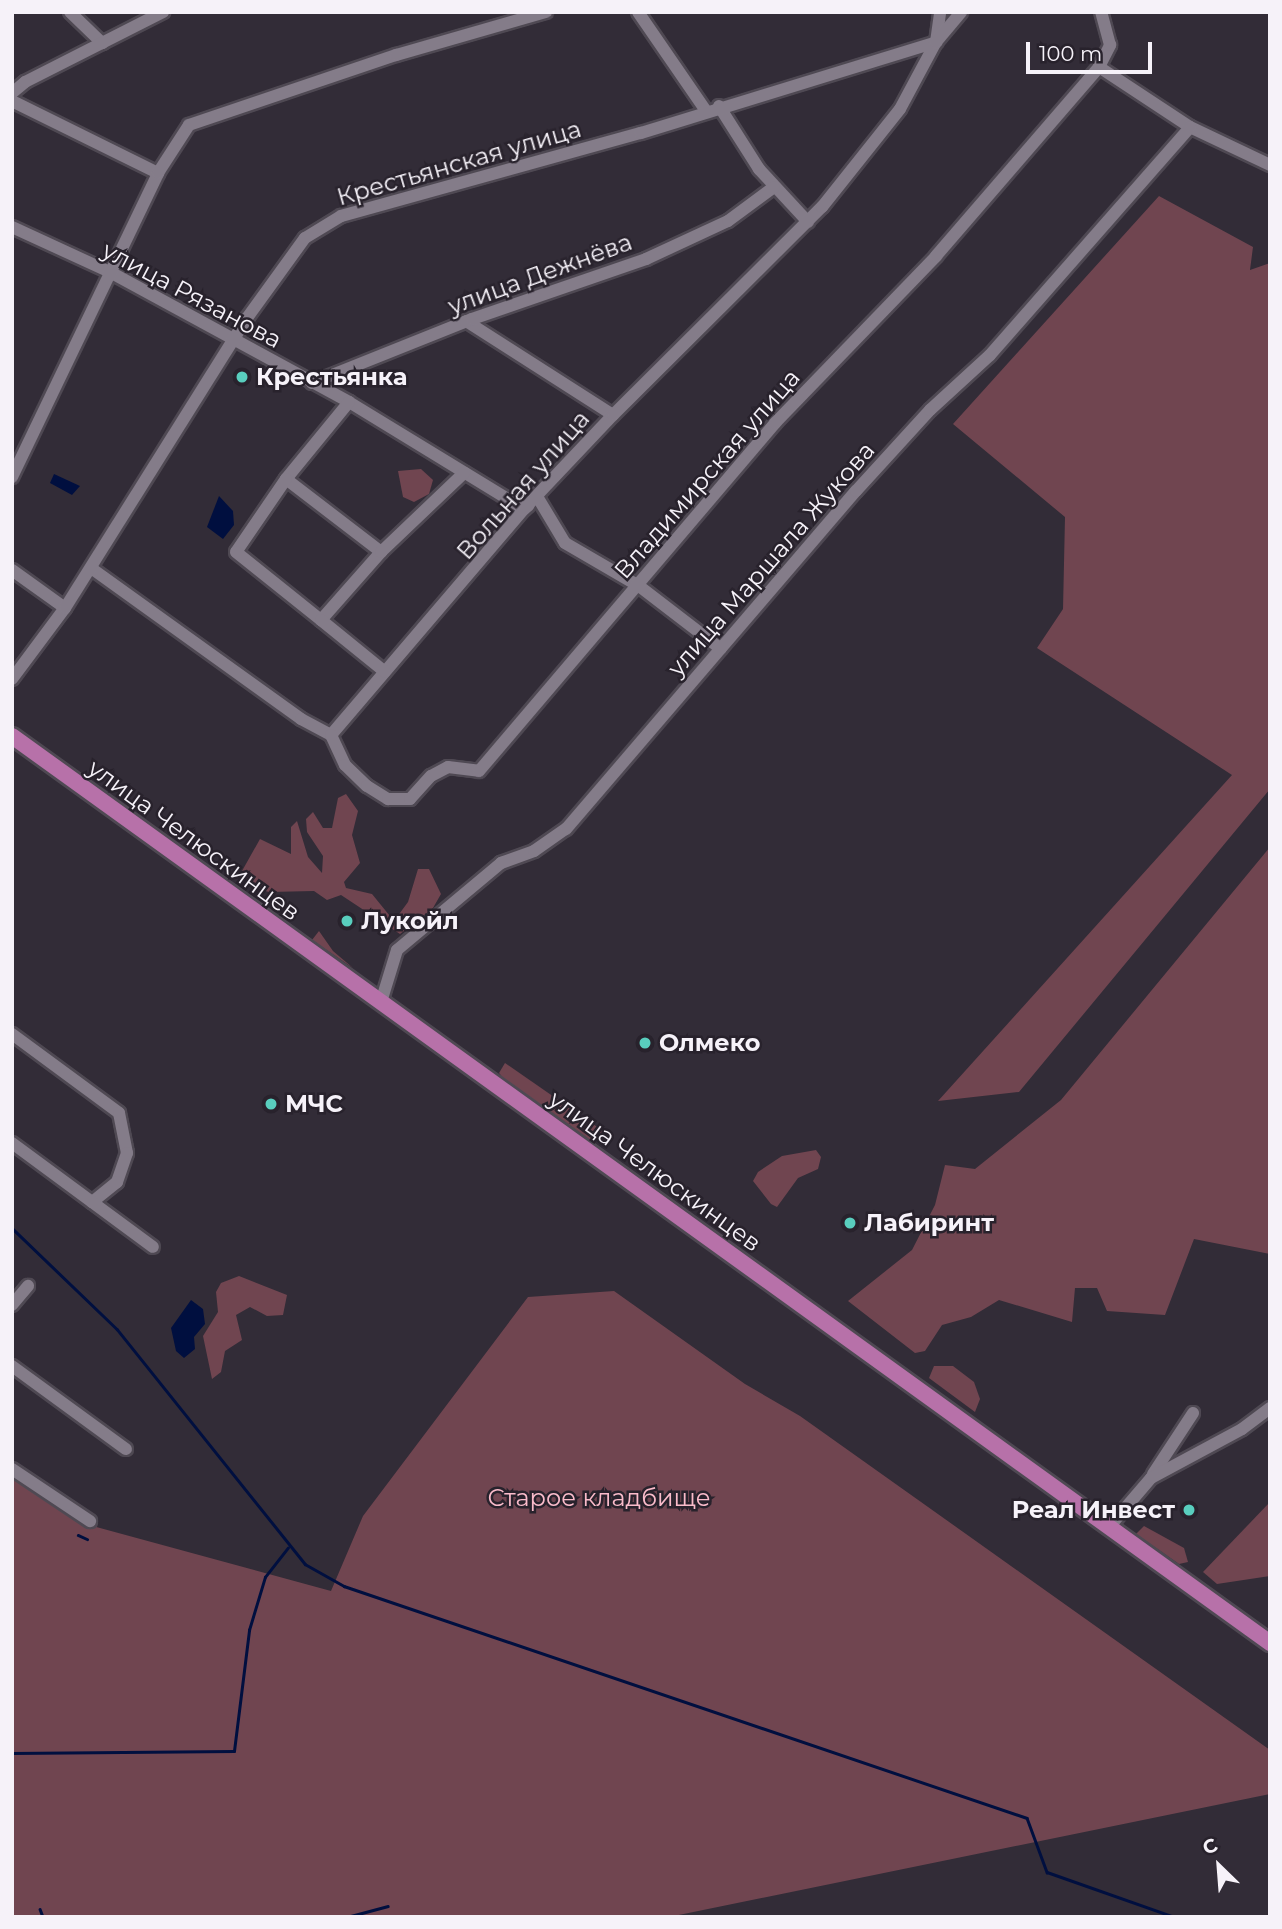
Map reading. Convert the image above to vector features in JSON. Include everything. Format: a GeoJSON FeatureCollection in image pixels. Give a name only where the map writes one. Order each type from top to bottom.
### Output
{"type":"FeatureCollection","features":[{"type":"Feature","properties":{"kind":"main road","name":"улица Челюскинцев"},"geometry":{"type":"LineString","coordinates":[[12,736],[1270,1643]]}},
{"type":"Feature","properties":{"kind":"street"},"geometry":{"type":"LineString","coordinates":[[70,12],[102,43]]}},
{"type":"Feature","properties":{"kind":"street"},"geometry":{"type":"LineString","coordinates":[[12,93],[163,12]]}},
{"type":"Feature","properties":{"kind":"street"},"geometry":{"type":"LineString","coordinates":[[12,477],[158,173],[189,125],[209,116],[546,12]]}},
{"type":"Feature","properties":{"kind":"street"},"geometry":{"type":"LineString","coordinates":[[638,12],[774,187],[808,222]]}},
{"type":"Feature","properties":{"kind":"street"},"geometry":{"type":"LineString","coordinates":[[936,42],[940,12]]}},
{"type":"Feature","properties":{"kind":"street"},"geometry":{"type":"LineString","coordinates":[[936,42],[961,12]]}},
{"type":"Feature","properties":{"kind":"street","name":"Владимирская улица"},"geometry":{"type":"LineString","coordinates":[[331,735],[345,765],[367,786],[388,799],[410,799],[431,776],[448,767],[479,771],[775,423],[936,256],[1099,67],[1111,44],[1101,12]]}},
{"type":"Feature","properties":{"kind":"street","name":"Крестьянская улица"},"geometry":{"type":"LineString","coordinates":[[12,679],[65,608],[234,342],[305,237],[341,216],[936,42]]}},
{"type":"Feature","properties":{"kind":"street","name":"Вольная улица"},"geometry":{"type":"LineString","coordinates":[[538,498],[613,415],[808,222],[900,109],[936,42]]}},
{"type":"Feature","properties":{"kind":"street"},"geometry":{"type":"LineString","coordinates":[[1099,67],[1190,127],[1270,165]]}},
{"type":"Feature","properties":{"kind":"street"},"geometry":{"type":"LineString","coordinates":[[12,101],[158,173]]}},
{"type":"Feature","properties":{"kind":"street","name":"улица Маршала Жукова"},"geometry":{"type":"LineString","coordinates":[[381,1002],[397,950],[501,863],[534,851],[566,829],[930,410],[990,355],[1190,127]]}},
{"type":"Feature","properties":{"kind":"street","name":"улица Дежнёва"},"geometry":{"type":"LineString","coordinates":[[312,383],[466,321],[646,259],[728,221],[774,187]]}},
{"type":"Feature","properties":{"kind":"street","name":"улица Рязанова"},"geometry":{"type":"LineString","coordinates":[[12,227],[110,272],[234,342],[349,402],[524,509]]}},
{"type":"Feature","properties":{"kind":"street"},"geometry":{"type":"LineString","coordinates":[[466,321],[613,415]]}},
{"type":"Feature","properties":{"kind":"street"},"geometry":{"type":"LineString","coordinates":[[349,402],[286,479],[236,552],[385,673]]}},
{"type":"Feature","properties":{"kind":"street"},"geometry":{"type":"LineString","coordinates":[[321,620],[380,552],[464,473]]}},
{"type":"Feature","properties":{"kind":"street"},"geometry":{"type":"LineString","coordinates":[[286,479],[380,552]]}},
{"type":"Feature","properties":{"kind":"street"},"geometry":{"type":"LineString","coordinates":[[524,509],[538,498],[565,543],[639,586],[721,649]]}},
{"type":"Feature","properties":{"kind":"street","name":"Вольная улица"},"geometry":{"type":"LineString","coordinates":[[331,735],[524,509]]}},
{"type":"Feature","properties":{"kind":"street"},"geometry":{"type":"LineString","coordinates":[[90,568],[301,719],[331,735]]}},
{"type":"Feature","properties":{"kind":"street"},"geometry":{"type":"LineString","coordinates":[[12,570],[65,608]]}},
{"type":"Feature","properties":{"kind":"street"},"geometry":{"type":"LineString","coordinates":[[12,1034],[119,1113],[127,1153],[117,1182],[92,1202]]}},
{"type":"Feature","properties":{"kind":"street"},"geometry":{"type":"LineString","coordinates":[[12,1143],[153,1247]]}},
{"type":"Feature","properties":{"kind":"street"},"geometry":{"type":"LineString","coordinates":[[12,1305],[29,1286]]}},
{"type":"Feature","properties":{"kind":"street"},"geometry":{"type":"LineString","coordinates":[[12,1366],[126,1450]]}},
{"type":"Feature","properties":{"kind":"street"},"geometry":{"type":"LineString","coordinates":[[1151,1478],[1242,1429],[1270,1408]]}},
{"type":"Feature","properties":{"kind":"street"},"geometry":{"type":"LineString","coordinates":[[1109,1527],[1151,1478],[1193,1413]]}},
{"type":"Feature","properties":{"kind":"street"},"geometry":{"type":"LineString","coordinates":[[12,1469],[90,1521]]}},
{"type":"Feature","properties":{"kind":"green space"},"geometry":{"type":"Polygon","coordinates":[[[1159,196],[1253,247],[1250,270],[1270,263],[1270,789],[1019,1092],[938,1101],[1232,775],[1037,648],[1063,609],[1065,517],[953,424],[1159,196]]]}},
{"type":"Feature","properties":{"kind":"green space"},"geometry":{"type":"Polygon","coordinates":[[[421,469],[433,480],[429,494],[414,502],[403,497],[398,471],[421,469]]]}},
{"type":"Feature","properties":{"kind":"green space"},"geometry":{"type":"Polygon","coordinates":[[[346,794],[358,811],[352,835],[360,863],[344,882],[346,888],[372,894],[394,921],[408,902],[418,869],[429,869],[441,894],[433,908],[400,934],[341,895],[327,900],[314,891],[269,892],[251,887],[242,871],[260,839],[291,854],[291,827],[297,821],[308,857],[322,873],[323,856],[307,832],[306,819],[313,812],[323,828],[332,828],[338,798],[346,794]]]}},
{"type":"Feature","properties":{"kind":"green space"},"geometry":{"type":"Polygon","coordinates":[[[1270,847],[1270,1254],[1194,1239],[1165,1315],[1107,1311],[1097,1288],[1075,1288],[1072,1322],[999,1300],[971,1317],[942,1325],[925,1351],[915,1353],[848,1301],[912,1250],[935,1205],[945,1165],[975,1169],[1061,1100],[1270,847]]]}},
{"type":"Feature","properties":{"kind":"green space"},"geometry":{"type":"Polygon","coordinates":[[[319,931],[333,951],[353,968],[312,940],[319,931]]]}},
{"type":"Feature","properties":{"kind":"green space"},"geometry":{"type":"Polygon","coordinates":[[[505,1063],[603,1131],[598,1139],[590,1140],[503,1078],[499,1073],[505,1063]]]}},
{"type":"Feature","properties":{"kind":"green space"},"geometry":{"type":"Polygon","coordinates":[[[816,1150],[821,1157],[818,1169],[798,1178],[777,1207],[771,1204],[753,1181],[758,1172],[782,1156],[816,1150]]]}},
{"type":"Feature","properties":{"kind":"green space"},"geometry":{"type":"Polygon","coordinates":[[[239,1276],[287,1295],[283,1315],[267,1316],[250,1307],[236,1315],[242,1340],[225,1351],[221,1372],[212,1379],[203,1336],[218,1312],[216,1292],[221,1283],[239,1276]]]}},
{"type":"Feature","properties":{"kind":"green space","name":"Старое кладбище"},"geometry":{"type":"Polygon","coordinates":[[[614,1291],[745,1384],[800,1416],[1270,1750],[1270,1794],[669,1917],[12,1917],[12,1474],[89,1525],[331,1591],[363,1516],[528,1297],[614,1291]]]}},
{"type":"Feature","properties":{"kind":"green space"},"geometry":{"type":"Polygon","coordinates":[[[934,1366],[953,1366],[974,1382],[980,1399],[975,1412],[929,1378],[934,1366]]]}},
{"type":"Feature","properties":{"kind":"green space"},"geometry":{"type":"Polygon","coordinates":[[[1270,1502],[1270,1576],[1217,1584],[1203,1572],[1270,1502]]]}},
{"type":"Feature","properties":{"kind":"green space"},"geometry":{"type":"Polygon","coordinates":[[[1144,1526],[1184,1548],[1188,1562],[1179,1564],[1136,1534],[1144,1526]]]}},
{"type":"Feature","properties":{"kind":"shaded area"},"geometry":{"type":"Polygon","coordinates":[[[54,474],[80,486],[72,495],[50,483],[54,474]]]}},
{"type":"Feature","properties":{"kind":"shaded area"},"geometry":{"type":"Polygon","coordinates":[[[219,496],[233,511],[234,525],[223,539],[207,527],[219,496]]]}},
{"type":"Feature","properties":{"kind":"shaded area"},"geometry":{"type":"Polygon","coordinates":[[[191,1300],[203,1309],[205,1324],[194,1337],[195,1349],[184,1358],[176,1351],[171,1328],[191,1300]]]}},
{"type":"Feature","properties":{"kind":"waterway"},"geometry":{"type":"LineString","coordinates":[[12,1228],[117,1329],[305,1564],[344,1586],[1027,1818],[1047,1872],[1175,1917]]}},
{"type":"Feature","properties":{"kind":"waterway"},"geometry":{"type":"LineString","coordinates":[[78,1535],[87,1539]]}},
{"type":"Feature","properties":{"kind":"waterway"},"geometry":{"type":"LineString","coordinates":[[12,1753],[234,1751],[249,1630],[265,1577],[288,1548]]}},
{"type":"Feature","properties":{"kind":"waterway"},"geometry":{"type":"LineString","coordinates":[[347,1917],[388,1906]]}},
{"type":"Feature","properties":{"kind":"waterway"},"geometry":{"type":"LineString","coordinates":[[40,1909],[43,1917]]}},
{"type":"Feature","properties":{"kind":"place","name":"Крестьянка"},"geometry":{"type":"Point","coordinates":[242,377]}},
{"type":"Feature","properties":{"kind":"place","name":"Лукойл"},"geometry":{"type":"Point","coordinates":[347,921]}},
{"type":"Feature","properties":{"kind":"place","name":"Олмеко"},"geometry":{"type":"Point","coordinates":[645,1043]}},
{"type":"Feature","properties":{"kind":"place","name":"МЧС"},"geometry":{"type":"Point","coordinates":[271,1104]}},
{"type":"Feature","properties":{"kind":"place","name":"Лабиринт"},"geometry":{"type":"Point","coordinates":[850,1223]}},
{"type":"Feature","properties":{"kind":"place","name":"Реал Инвест"},"geometry":{"type":"Point","coordinates":[1189,1510]}}]}
